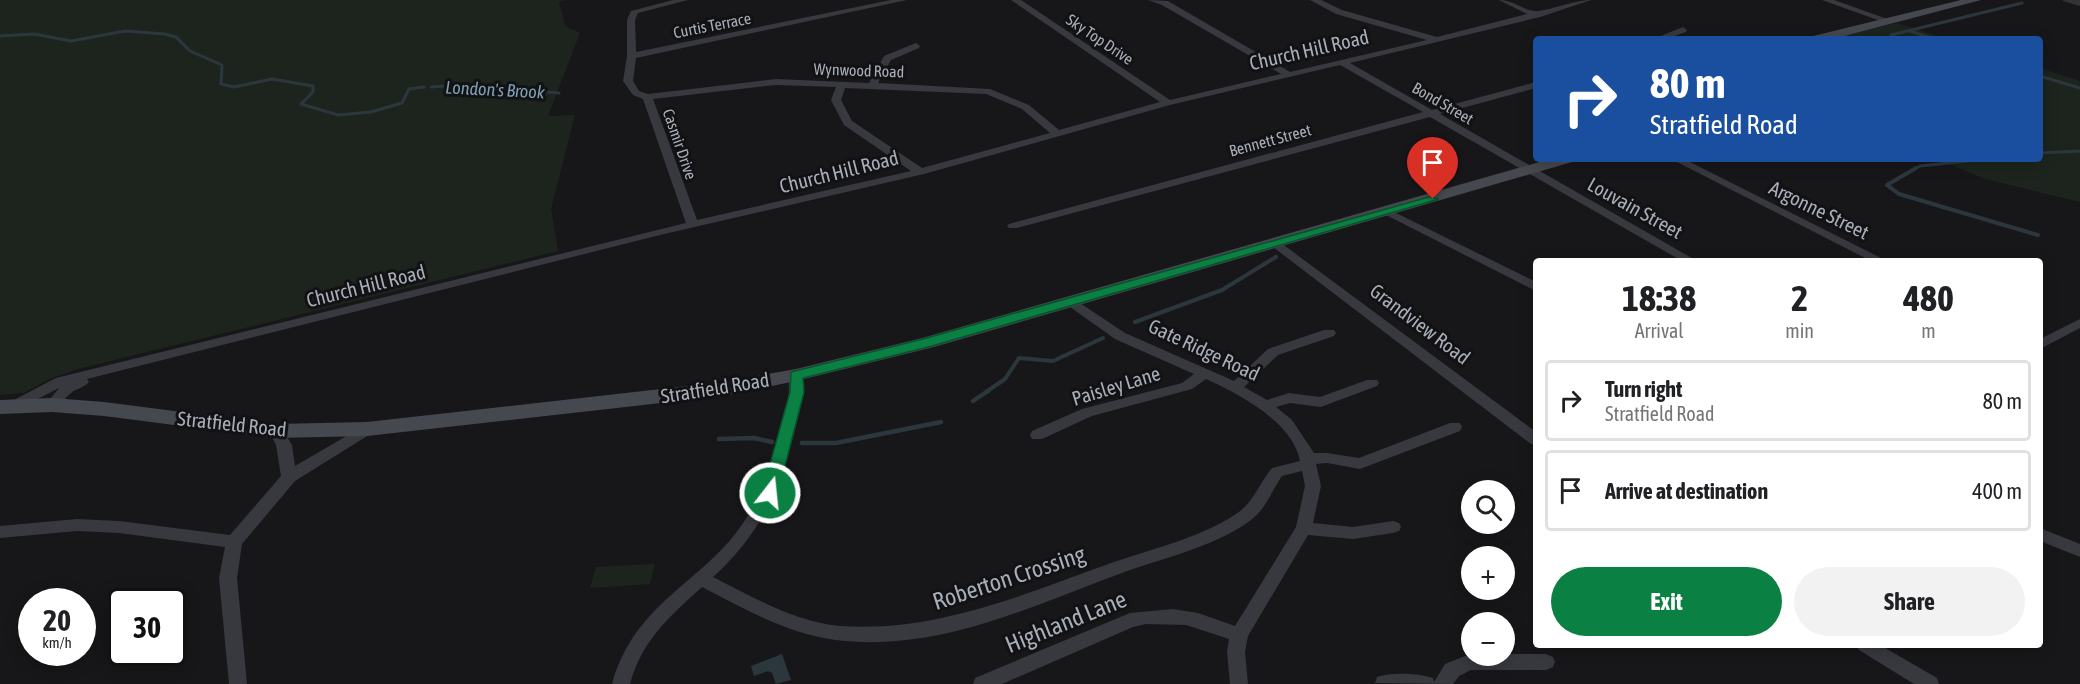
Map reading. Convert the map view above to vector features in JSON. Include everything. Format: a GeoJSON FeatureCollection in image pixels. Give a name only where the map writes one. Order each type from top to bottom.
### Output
{"type":"FeatureCollection","features":[{"type":"Feature","properties":{"kind":"main road"},"geometry":{"type":"LineString","coordinates":[[1830,36],[1975,0]]}},
{"type":"Feature","properties":{"kind":"main road","name":"Stratfield Road"},"geometry":{"type":"LineString","coordinates":[[8,406],[52,405],[104,409],[276,431],[367,429],[723,389],[796,375],[927,343],[1558,162]]}},
{"type":"Feature","properties":{"kind":"street","name":"Casmir Drive"},"geometry":{"type":"LineString","coordinates":[[684,0],[634,11],[631,20],[632,56],[628,81],[636,93],[647,97],[693,226]]}},
{"type":"Feature","properties":{"kind":"street","name":"Curtis Terrace"},"geometry":{"type":"LineString","coordinates":[[632,56],[903,0]]}},
{"type":"Feature","properties":{"kind":"street","name":"Sky Top Drive"},"geometry":{"type":"LineString","coordinates":[[1016,0],[1168,103]]}},
{"type":"Feature","properties":{"kind":"street"},"geometry":{"type":"LineString","coordinates":[[1152,0],[1166,1],[1288,74]]}},
{"type":"Feature","properties":{"kind":"street"},"geometry":{"type":"LineString","coordinates":[[1314,0],[1339,12],[1437,40]]}},
{"type":"Feature","properties":{"kind":"street"},"geometry":{"type":"LineString","coordinates":[[1503,0],[1537,15]]}},
{"type":"Feature","properties":{"kind":"street","name":"Church Hill Road"},"geometry":{"type":"LineString","coordinates":[[8,406],[61,381],[98,374],[920,172],[1168,103],[1437,40],[1587,0]]}},
{"type":"Feature","properties":{"kind":"street"},"geometry":{"type":"LineString","coordinates":[[1826,0],[1889,21]]}},
{"type":"Feature","properties":{"kind":"street"},"geometry":{"type":"LineString","coordinates":[[1666,36],[1683,30]]}},
{"type":"Feature","properties":{"kind":"street"},"geometry":{"type":"LineString","coordinates":[[872,86],[887,58],[916,46]]}},
{"type":"Feature","properties":{"kind":"street","name":"Bond Street"},"geometry":{"type":"LineString","coordinates":[[1341,62],[1530,171]]}},
{"type":"Feature","properties":{"kind":"street","name":"Wynwood Road"},"geometry":{"type":"LineString","coordinates":[[647,97],[776,82],[987,91],[1016,100],[1035,113],[1057,134]]}},
{"type":"Feature","properties":{"kind":"street","name":"Bennett Street"},"geometry":{"type":"LineString","coordinates":[[1013,226],[1533,85]]}},
{"type":"Feature","properties":{"kind":"street"},"geometry":{"type":"LineString","coordinates":[[842,86],[836,100],[848,123],[920,172]]}},
{"type":"Feature","properties":{"kind":"street","name":"Argonne Street"},"geometry":{"type":"LineString","coordinates":[[1682,162],[1875,258]]}},
{"type":"Feature","properties":{"kind":"street","name":"Louvain Street"},"geometry":{"type":"LineString","coordinates":[[1530,171],[1686,258]]}},
{"type":"Feature","properties":{"kind":"street"},"geometry":{"type":"LineString","coordinates":[[1388,212],[1533,285]]}},
{"type":"Feature","properties":{"kind":"street","name":"Grandview Road"},"geometry":{"type":"LineString","coordinates":[[1277,244],[1533,438]]}},
{"type":"Feature","properties":{"kind":"street","name":"Gate Ridge Road"},"geometry":{"type":"LineString","coordinates":[[1071,301],[1118,335],[1204,374],[1237,386],[1268,405],[1296,435],[1309,462],[1314,485],[1312,509],[1304,528],[1239,635],[1236,652],[1239,684]]}},
{"type":"Feature","properties":{"kind":"street"},"geometry":{"type":"LineString","coordinates":[[2043,343],[2080,323]]}},
{"type":"Feature","properties":{"kind":"street"},"geometry":{"type":"LineString","coordinates":[[1237,386],[1274,352],[1329,333]]}},
{"type":"Feature","properties":{"kind":"street","name":"Church Hill Road"},"geometry":{"type":"LineString","coordinates":[[52,405],[66,390],[98,374]]}},
{"type":"Feature","properties":{"kind":"street","name":"Paisley Lane"},"geometry":{"type":"LineString","coordinates":[[1037,435],[1087,412],[1187,386],[1204,374]]}},
{"type":"Feature","properties":{"kind":"street"},"geometry":{"type":"LineString","coordinates":[[621,684],[622,674],[637,646],[656,620],[744,534],[770,493],[797,392],[796,375]]}},
{"type":"Feature","properties":{"kind":"street"},"geometry":{"type":"LineString","coordinates":[[1268,405],[1289,398],[1321,402],[1372,383]]}},
{"type":"Feature","properties":{"kind":"street"},"geometry":{"type":"LineString","coordinates":[[1309,462],[1327,458],[1359,465],[1455,427]]}},
{"type":"Feature","properties":{"kind":"street"},"geometry":{"type":"LineString","coordinates":[[238,684],[228,578],[234,542],[289,477],[367,429]]}},
{"type":"Feature","properties":{"kind":"street"},"geometry":{"type":"LineString","coordinates":[[276,431],[287,456],[289,477]]}},
{"type":"Feature","properties":{"kind":"street","name":"Roberton Crossing"},"geometry":{"type":"LineString","coordinates":[[699,578],[793,625],[837,633],[883,635],[935,629],[985,616],[1235,522],[1258,505],[1276,472],[1309,462]]}},
{"type":"Feature","properties":{"kind":"street"},"geometry":{"type":"LineString","coordinates":[[0,532],[78,525],[119,526],[182,537],[234,542]]}},
{"type":"Feature","properties":{"kind":"street"},"geometry":{"type":"LineString","coordinates":[[1304,528],[1353,533],[1392,527]]}},
{"type":"Feature","properties":{"kind":"street"},"geometry":{"type":"LineString","coordinates":[[2043,535],[2080,552]]}},
{"type":"Feature","properties":{"kind":"street","name":"Highland Lane"},"geometry":{"type":"LineString","coordinates":[[982,684],[1130,620],[1153,614],[1196,618],[1239,635]]}},
{"type":"Feature","properties":{"kind":"street"},"geometry":{"type":"LineString","coordinates":[[1870,648],[1930,684]]}},
{"type":"Feature","properties":{"kind":"street"},"geometry":{"type":"LineString","coordinates":[[1443,684],[1452,670],[1470,662],[1546,662]]}},
{"type":"Feature","properties":{"kind":"street"},"geometry":{"type":"LineString","coordinates":[[1384,683],[1426,684]]}},
{"type":"Feature","properties":{"kind":"shaded area"},"geometry":{"type":"Polygon","coordinates":[[[0,0],[567,0],[559,2],[565,26],[580,33],[548,116],[575,115],[551,209],[558,251],[78,369],[50,379],[24,393],[0,395],[0,0]]]}},
{"type":"Feature","properties":{"kind":"shaded area"},"geometry":{"type":"Polygon","coordinates":[[[1897,23],[1938,36],[1844,36],[1897,23]]]}},
{"type":"Feature","properties":{"kind":"shaded area"},"geometry":{"type":"Polygon","coordinates":[[[2043,69],[2080,81],[2080,202],[1985,179],[1944,162],[2043,162],[2043,69]]]}},
{"type":"Feature","properties":{"kind":"shaded area"},"geometry":{"type":"Polygon","coordinates":[[[655,564],[650,584],[590,588],[596,567],[655,564]]]}},
{"type":"Feature","properties":{"kind":"shaded area"},"geometry":{"type":"Polygon","coordinates":[[[782,654],[791,680],[776,684],[772,673],[768,671],[754,676],[751,666],[782,654]]]}},
{"type":"Feature","properties":{"kind":"waterway","name":"London's Brook"},"geometry":{"type":"LineString","coordinates":[[1891,35],[2022,3]]}},
{"type":"Feature","properties":{"kind":"waterway","name":"London's Brook"},"geometry":{"type":"LineString","coordinates":[[0,36],[34,34],[71,41],[125,31],[165,34],[176,37],[190,51],[222,65],[221,84],[234,87],[272,79],[313,86],[313,92],[301,104],[338,115],[371,112],[402,103],[409,89],[424,87]]}},
{"type":"Feature","properties":{"kind":"waterway"},"geometry":{"type":"LineString","coordinates":[[1910,31],[1925,36]]}},
{"type":"Feature","properties":{"kind":"waterway"},"geometry":{"type":"LineString","coordinates":[[2043,77],[2080,88]]}},
{"type":"Feature","properties":{"kind":"waterway","name":"London's Brook"},"geometry":{"type":"LineString","coordinates":[[431,87],[459,85],[559,93]]}},
{"type":"Feature","properties":{"kind":"waterway"},"geometry":{"type":"LineString","coordinates":[[2043,153],[2080,151]]}},
{"type":"Feature","properties":{"kind":"waterway"},"geometry":{"type":"LineString","coordinates":[[1913,170],[1920,166],[1958,162]]}},
{"type":"Feature","properties":{"kind":"waterway"},"geometry":{"type":"LineString","coordinates":[[1916,168],[1887,185],[1899,194],[2038,235]]}},
{"type":"Feature","properties":{"kind":"waterway","name":"London's Brook"},"geometry":{"type":"LineString","coordinates":[[1135,322],[1222,290],[1276,257]]}},
{"type":"Feature","properties":{"kind":"waterway","name":"London's Brook"},"geometry":{"type":"LineString","coordinates":[[986,392],[1005,379],[1019,358],[1053,361],[1103,338]]}},
{"type":"Feature","properties":{"kind":"waterway","name":"London's Brook"},"geometry":{"type":"LineString","coordinates":[[973,401],[988,391]]}},
{"type":"Feature","properties":{"kind":"waterway","name":"London's Brook"},"geometry":{"type":"LineString","coordinates":[[802,443],[836,443],[941,422]]}},
{"type":"Feature","properties":{"kind":"waterway","name":"London's Brook"},"geometry":{"type":"LineString","coordinates":[[719,439],[754,438],[772,442]]}},
{"type":"Feature","properties":{"kind":"route"},"geometry":{"type":"LineString","coordinates":[[770,493],[797,392],[796,375],[927,343],[1433,199]]}}]}
